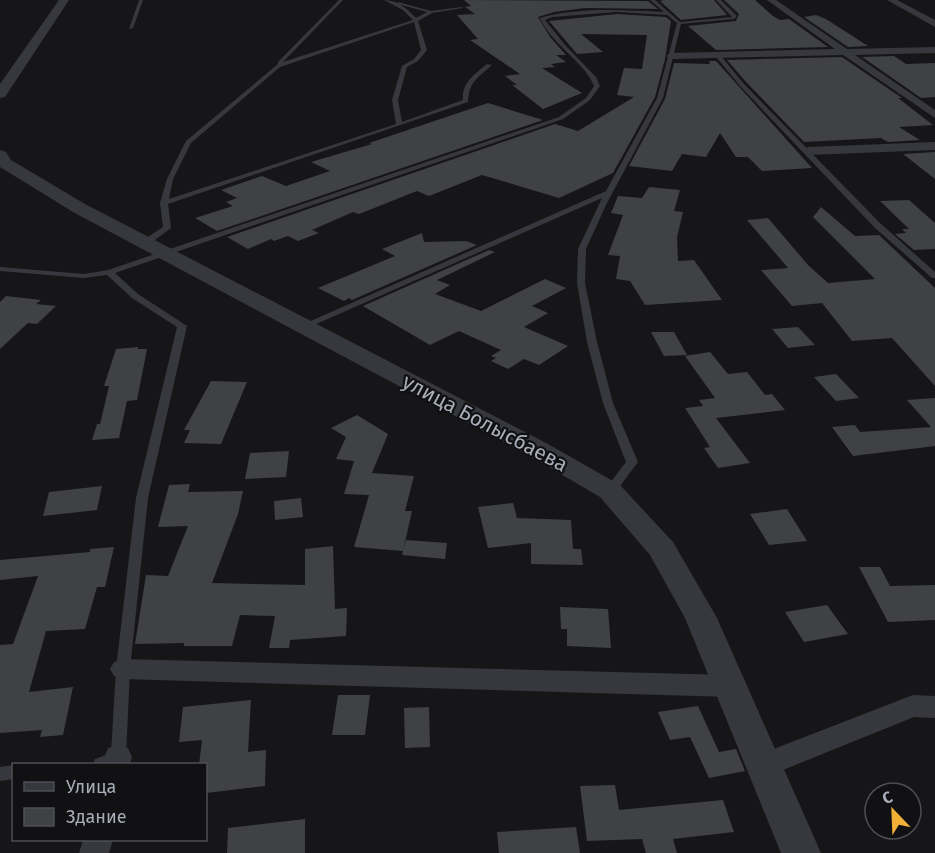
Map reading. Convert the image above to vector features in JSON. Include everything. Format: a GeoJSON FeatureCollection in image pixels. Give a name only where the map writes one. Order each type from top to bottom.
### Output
{"type":"FeatureCollection","features":[{"type":"Feature","properties":{"kind":"street"},"geometry":{"type":"LineString","coordinates":[[0,94],[64,0]]}},
{"type":"Feature","properties":{"kind":"street"},"geometry":{"type":"LineString","coordinates":[[771,0],[935,115]]}},
{"type":"Feature","properties":{"kind":"street"},"geometry":{"type":"LineString","coordinates":[[891,0],[935,24]]}},
{"type":"Feature","properties":{"kind":"street"},"geometry":{"type":"LineString","coordinates":[[671,56],[719,57],[935,50]]}},
{"type":"Feature","properties":{"kind":"street"},"geometry":{"type":"LineString","coordinates":[[808,151],[935,146]]}},
{"type":"Feature","properties":{"kind":"street","name":"улица Болысбаева"},"geometry":{"type":"LineString","coordinates":[[0,155],[5,163],[79,208],[301,327],[539,450],[610,491],[662,549],[701,618],[801,853]]}},
{"type":"Feature","properties":{"kind":"street"},"geometry":{"type":"LineString","coordinates":[[123,669],[730,686]]}},
{"type":"Feature","properties":{"kind":"street"},"geometry":{"type":"LineString","coordinates":[[763,766],[913,706],[935,707]]}},
{"type":"Feature","properties":{"kind":"lane"},"geometry":{"type":"LineString","coordinates":[[131,28],[141,0]]}},
{"type":"Feature","properties":{"kind":"lane"},"geometry":{"type":"LineString","coordinates":[[154,248],[167,228],[165,203],[170,179],[188,142],[278,66],[341,0]]}},
{"type":"Feature","properties":{"kind":"lane"},"geometry":{"type":"LineString","coordinates":[[387,0],[431,12]]}},
{"type":"Feature","properties":{"kind":"lane"},"geometry":{"type":"LineString","coordinates":[[387,0],[405,9],[416,20],[424,50],[416,60],[405,66],[395,100],[399,125]]}},
{"type":"Feature","properties":{"kind":"lane"},"geometry":{"type":"LineString","coordinates":[[652,0],[679,23],[734,18],[735,16],[718,0]]}},
{"type":"Feature","properties":{"kind":"lane"},"geometry":{"type":"LineString","coordinates":[[278,66],[416,20],[431,12],[461,8]]}},
{"type":"Feature","properties":{"kind":"lane"},"geometry":{"type":"LineString","coordinates":[[0,269],[84,276],[109,272],[154,248],[561,118],[588,99],[597,86],[594,78],[564,47],[542,19],[617,10],[669,14]]}},
{"type":"Feature","properties":{"kind":"lane"},"geometry":{"type":"LineString","coordinates":[[610,491],[632,462],[608,403],[592,342],[581,283],[582,249],[608,193],[660,98],[679,23]]}},
{"type":"Feature","properties":{"kind":"lane"},"geometry":{"type":"LineString","coordinates":[[719,57],[742,85],[877,225],[935,276]]}},
{"type":"Feature","properties":{"kind":"lane"},"geometry":{"type":"LineString","coordinates":[[165,203],[466,101],[464,93],[466,86],[489,65]]}},
{"type":"Feature","properties":{"kind":"lane"},"geometry":{"type":"LineString","coordinates":[[301,327],[608,193]]}},
{"type":"Feature","properties":{"kind":"lane"},"geometry":{"type":"LineString","coordinates":[[109,272],[135,296],[182,326],[142,498],[111,762]]}},
{"type":"Feature","properties":{"kind":"building"},"geometry":{"type":"Polygon","coordinates":[[[464,0],[648,1],[658,9],[585,8],[554,12],[538,17],[550,37],[566,55],[556,55],[566,62],[551,64],[555,67],[542,68],[582,93],[543,109],[512,85],[517,85],[505,76],[520,74],[470,40],[478,39],[457,15],[475,14],[465,7],[471,6],[464,0]]]}},
{"type":"Feature","properties":{"kind":"building"},"geometry":{"type":"Polygon","coordinates":[[[714,0],[727,15],[681,20],[660,1],[714,0]]]}},
{"type":"Feature","properties":{"kind":"building"},"geometry":{"type":"Polygon","coordinates":[[[724,0],[755,0],[773,16],[780,20],[789,19],[828,47],[716,50],[688,26],[736,21],[739,14],[724,0]]]}},
{"type":"Feature","properties":{"kind":"building"},"geometry":{"type":"Polygon","coordinates":[[[617,14],[666,17],[671,21],[665,59],[655,97],[613,173],[559,198],[482,175],[429,196],[417,191],[359,214],[353,212],[312,230],[319,233],[298,241],[288,236],[274,241],[271,239],[248,249],[227,237],[555,124],[578,131],[634,97],[617,95],[624,68],[642,69],[647,35],[581,34],[603,52],[577,54],[549,21],[617,14]]]}},
{"type":"Feature","properties":{"kind":"building"},"geometry":{"type":"Polygon","coordinates":[[[816,15],[868,46],[848,47],[804,17],[816,15]]]}},
{"type":"Feature","properties":{"kind":"building"},"geometry":{"type":"Polygon","coordinates":[[[894,56],[906,64],[935,63],[935,97],[921,98],[862,57],[894,56]]]}},
{"type":"Feature","properties":{"kind":"building"},"geometry":{"type":"Polygon","coordinates":[[[842,57],[902,98],[898,98],[933,125],[899,127],[920,140],[888,142],[881,138],[804,142],[727,60],[842,57]]]}},
{"type":"Feature","properties":{"kind":"building"},"geometry":{"type":"Polygon","coordinates":[[[709,61],[716,61],[812,168],[762,171],[748,157],[736,157],[720,133],[706,157],[682,154],[672,171],[629,166],[665,99],[674,63],[710,64],[709,61]]]}},
{"type":"Feature","properties":{"kind":"building"},"geometry":{"type":"Polygon","coordinates":[[[488,103],[543,120],[217,231],[195,218],[233,206],[226,202],[237,198],[221,190],[262,176],[286,186],[330,171],[311,162],[372,144],[369,143],[488,103]]]}},
{"type":"Feature","properties":{"kind":"building"},"geometry":{"type":"Polygon","coordinates":[[[935,152],[935,179],[903,154],[935,152]]]}},
{"type":"Feature","properties":{"kind":"building"},"geometry":{"type":"Polygon","coordinates":[[[649,187],[680,190],[674,211],[683,212],[677,237],[678,261],[694,260],[722,300],[645,305],[630,281],[616,279],[620,256],[608,255],[623,215],[611,213],[618,196],[642,198],[649,187]]]}},
{"type":"Feature","properties":{"kind":"building"},"geometry":{"type":"Polygon","coordinates":[[[909,200],[935,223],[935,249],[914,250],[895,234],[906,233],[902,229],[909,229],[880,201],[909,200]]]}},
{"type":"Feature","properties":{"kind":"building"},"geometry":{"type":"Polygon","coordinates":[[[821,207],[855,236],[879,235],[935,288],[935,386],[892,338],[852,341],[822,303],[792,306],[761,270],[788,268],[747,220],[768,218],[808,265],[828,283],[875,279],[813,217],[821,207]]]}},
{"type":"Feature","properties":{"kind":"building"},"geometry":{"type":"Polygon","coordinates":[[[422,233],[424,242],[466,241],[477,245],[352,300],[349,298],[344,301],[318,288],[395,256],[382,249],[422,233]]]}},
{"type":"Feature","properties":{"kind":"building"},"geometry":{"type":"Polygon","coordinates":[[[489,250],[495,252],[437,280],[450,285],[435,294],[481,311],[545,279],[566,288],[532,306],[548,313],[524,327],[568,346],[539,365],[524,359],[508,369],[491,361],[496,358],[491,356],[501,350],[459,331],[430,345],[363,306],[489,250]]]}},
{"type":"Feature","properties":{"kind":"building"},"geometry":{"type":"Polygon","coordinates":[[[6,296],[41,300],[36,304],[56,306],[37,324],[28,323],[0,349],[0,302],[6,296]]]}},
{"type":"Feature","properties":{"kind":"building"},"geometry":{"type":"Polygon","coordinates":[[[798,327],[815,345],[788,348],[772,329],[798,327]]]}},
{"type":"Feature","properties":{"kind":"building"},"geometry":{"type":"Polygon","coordinates":[[[651,332],[674,332],[687,355],[664,356],[651,332]]]}},
{"type":"Feature","properties":{"kind":"building"},"geometry":{"type":"Polygon","coordinates":[[[138,347],[138,349],[147,349],[137,400],[127,401],[119,438],[92,440],[97,424],[100,424],[109,386],[104,386],[116,349],[138,347]]]}},
{"type":"Feature","properties":{"kind":"building"},"geometry":{"type":"Polygon","coordinates":[[[710,352],[728,374],[747,372],[765,395],[772,394],[785,410],[716,418],[750,463],[718,468],[704,448],[710,447],[685,408],[703,406],[699,400],[715,398],[685,356],[710,352]]]}},
{"type":"Feature","properties":{"kind":"building"},"geometry":{"type":"Polygon","coordinates":[[[836,374],[859,398],[836,401],[814,377],[836,374]]]}},
{"type":"Feature","properties":{"kind":"building"},"geometry":{"type":"Polygon","coordinates":[[[211,381],[247,382],[221,444],[184,443],[190,430],[184,430],[211,381]]]}},
{"type":"Feature","properties":{"kind":"building"},"geometry":{"type":"Polygon","coordinates":[[[935,398],[935,446],[853,456],[832,427],[855,425],[860,432],[931,427],[907,400],[935,398]]]}},
{"type":"Feature","properties":{"kind":"building"},"geometry":{"type":"Polygon","coordinates":[[[357,415],[388,434],[372,473],[414,476],[405,511],[412,511],[403,551],[354,547],[369,495],[344,494],[354,461],[336,459],[346,437],[331,428],[357,415]]]}},
{"type":"Feature","properties":{"kind":"building"},"geometry":{"type":"Polygon","coordinates":[[[289,451],[286,477],[245,479],[250,453],[289,451]]]}},
{"type":"Feature","properties":{"kind":"building"},"geometry":{"type":"Polygon","coordinates":[[[190,484],[188,492],[243,491],[238,514],[212,583],[305,585],[305,549],[333,546],[335,609],[347,608],[346,636],[290,640],[289,648],[269,648],[275,616],[240,615],[232,646],[184,646],[184,643],[135,644],[146,575],[168,576],[188,526],[158,527],[169,485],[190,484]]]}},
{"type":"Feature","properties":{"kind":"building"},"geometry":{"type":"Polygon","coordinates":[[[102,486],[97,510],[43,516],[49,492],[102,486]]]}},
{"type":"Feature","properties":{"kind":"building"},"geometry":{"type":"Polygon","coordinates":[[[301,498],[303,517],[275,520],[274,501],[301,498]]]}},
{"type":"Feature","properties":{"kind":"building"},"geometry":{"type":"Polygon","coordinates":[[[513,503],[517,518],[571,520],[573,549],[581,549],[583,565],[531,564],[531,543],[488,548],[478,507],[513,503]]]}},
{"type":"Feature","properties":{"kind":"building"},"geometry":{"type":"Polygon","coordinates":[[[787,509],[807,541],[769,545],[750,514],[787,509]]]}},
{"type":"Feature","properties":{"kind":"building"},"geometry":{"type":"Polygon","coordinates":[[[406,540],[447,543],[445,559],[402,555],[406,540]]]}},
{"type":"Feature","properties":{"kind":"building"},"geometry":{"type":"Polygon","coordinates":[[[114,547],[105,587],[97,587],[85,629],[46,631],[29,692],[73,687],[63,735],[40,737],[42,730],[0,733],[0,645],[13,644],[38,576],[0,580],[0,560],[90,552],[90,549],[114,547]]]}},
{"type":"Feature","properties":{"kind":"building"},"geometry":{"type":"Polygon","coordinates":[[[859,567],[880,567],[890,586],[935,585],[935,620],[888,622],[859,567]]]}},
{"type":"Feature","properties":{"kind":"building"},"geometry":{"type":"Polygon","coordinates":[[[827,605],[848,634],[804,642],[785,612],[827,605]]]}},
{"type":"Feature","properties":{"kind":"building"},"geometry":{"type":"Polygon","coordinates":[[[560,607],[608,609],[611,648],[567,646],[567,629],[561,629],[560,607]]]}},
{"type":"Feature","properties":{"kind":"building"},"geometry":{"type":"Polygon","coordinates":[[[338,695],[370,695],[365,735],[332,735],[338,695]]]}},
{"type":"Feature","properties":{"kind":"building"},"geometry":{"type":"Polygon","coordinates":[[[251,700],[248,752],[266,750],[265,786],[207,793],[207,763],[199,763],[202,740],[179,742],[183,707],[251,700]]]}},
{"type":"Feature","properties":{"kind":"building"},"geometry":{"type":"Polygon","coordinates":[[[698,706],[719,752],[736,749],[745,771],[709,778],[690,737],[670,740],[658,712],[698,706]]]}},
{"type":"Feature","properties":{"kind":"building"},"geometry":{"type":"Polygon","coordinates":[[[429,707],[430,747],[405,748],[404,708],[429,707]]]}},
{"type":"Feature","properties":{"kind":"building"},"geometry":{"type":"Polygon","coordinates":[[[615,785],[619,810],[723,800],[734,832],[673,839],[677,853],[646,853],[642,839],[587,841],[580,786],[615,785]]]}},
{"type":"Feature","properties":{"kind":"building"},"geometry":{"type":"Polygon","coordinates":[[[305,819],[305,853],[227,853],[228,828],[305,819]]]}},
{"type":"Feature","properties":{"kind":"building"},"geometry":{"type":"Polygon","coordinates":[[[576,827],[580,853],[499,853],[497,832],[576,827]]]}}]}
